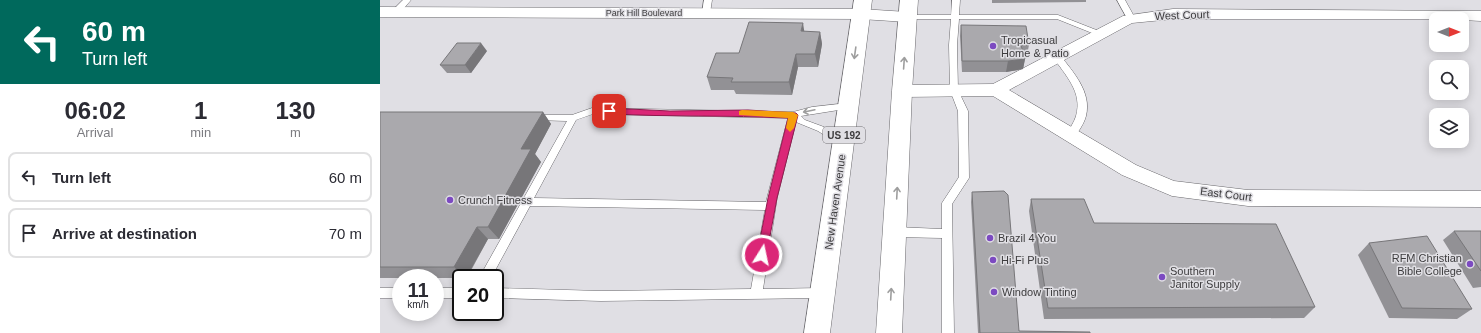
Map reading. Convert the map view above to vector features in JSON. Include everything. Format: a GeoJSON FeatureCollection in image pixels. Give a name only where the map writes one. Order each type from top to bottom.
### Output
{"type":"FeatureCollection","features":[{"type":"Feature","properties":{"kind":"main road","name":"New Haven Avenue"},"geometry":{"type":"LineString","coordinates":[[817,333],[862,7]]}},
{"type":"Feature","properties":{"kind":"main road"},"geometry":{"type":"LineString","coordinates":[[889,333],[908,9]]}},
{"type":"Feature","properties":{"kind":"street","name":"Park Hill Boulevard"},"geometry":{"type":"LineString","coordinates":[[380,12],[707,7],[862,7],[908,9]]}},
{"type":"Feature","properties":{"kind":"street","name":"West Court"},"geometry":{"type":"LineString","coordinates":[[902,91],[996,90],[1100,33],[1131,18],[1173,14],[1481,16]]}},
{"type":"Feature","properties":{"kind":"street","name":"East Court"},"geometry":{"type":"LineString","coordinates":[[996,90],[1129,170],[1172,188],[1248,198],[1481,199]]}},
{"type":"Feature","properties":{"kind":"lane"},"geometry":{"type":"LineString","coordinates":[[396,12],[407,0]]}},
{"type":"Feature","properties":{"kind":"lane"},"geometry":{"type":"LineString","coordinates":[[948,333],[946,234],[947,203],[964,178],[964,110],[954,90],[952,45],[956,16],[956,0]]}},
{"type":"Feature","properties":{"kind":"lane"},"geometry":{"type":"LineString","coordinates":[[1121,0],[1131,18]]}},
{"type":"Feature","properties":{"kind":"lane"},"geometry":{"type":"LineString","coordinates":[[908,9],[956,16],[1058,17],[1100,33]]}},
{"type":"Feature","properties":{"kind":"lane"},"geometry":{"type":"LineString","coordinates":[[1057,57],[1077,84],[1082,101],[1082,116],[1071,136]]}},
{"type":"Feature","properties":{"kind":"lane"},"geometry":{"type":"LineString","coordinates":[[527,116],[573,118],[592,111],[793,115],[812,110],[848,106]]}},
{"type":"Feature","properties":{"kind":"lane"},"geometry":{"type":"LineString","coordinates":[[793,115],[802,122],[821,129],[843,142]]}},
{"type":"Feature","properties":{"kind":"lane"},"geometry":{"type":"LineString","coordinates":[[756,294],[771,206],[793,115]]}},
{"type":"Feature","properties":{"kind":"lane"},"geometry":{"type":"LineString","coordinates":[[490,269],[573,118]]}},
{"type":"Feature","properties":{"kind":"lane"},"geometry":{"type":"LineString","coordinates":[[527,202],[771,206]]}},
{"type":"Feature","properties":{"kind":"lane"},"geometry":{"type":"LineString","coordinates":[[895,232],[946,234]]}},
{"type":"Feature","properties":{"kind":"lane"},"geometry":{"type":"LineString","coordinates":[[380,293],[392,293]]}},
{"type":"Feature","properties":{"kind":"lane"},"geometry":{"type":"LineString","coordinates":[[504,293],[600,296],[822,293]]}},
{"type":"Feature","properties":{"kind":"building"},"geometry":{"type":"Polygon","coordinates":[[[749,22],[803,23],[801,31],[820,32],[815,54],[796,54],[789,82],[731,82],[733,78],[707,77],[716,53],[739,53],[749,22]]]}},
{"type":"Feature","properties":{"kind":"building","name":"Tropicasual Home & Patio"},"geometry":{"type":"Polygon","coordinates":[[[961,25],[1026,26],[1029,45],[1021,45],[1025,59],[1008,61],[962,61],[961,25]]]}},
{"type":"Feature","properties":{"kind":"building"},"geometry":{"type":"Polygon","coordinates":[[[457,43],[481,43],[465,65],[440,65],[457,43]]]}},
{"type":"Feature","properties":{"kind":"building","name":"Crunch Fitness"},"geometry":{"type":"Polygon","coordinates":[[[380,112],[543,112],[521,149],[531,149],[488,227],[477,227],[454,267],[380,267],[380,112]]]}},
{"type":"Feature","properties":{"kind":"building"},"geometry":{"type":"Polygon","coordinates":[[[1004,191],[1008,195],[1019,331],[1090,333],[980,333],[972,192],[1004,191]]]}},
{"type":"Feature","properties":{"kind":"building","name":"Southern Janitor Supply"},"geometry":{"type":"Polygon","coordinates":[[[1031,199],[1084,199],[1094,223],[1276,224],[1315,307],[1048,308],[1031,199]]]}},
{"type":"Feature","properties":{"kind":"building"},"geometry":{"type":"Polygon","coordinates":[[[1454,231],[1481,231],[1481,271],[1454,231]]]}},
{"type":"Feature","properties":{"kind":"building"},"geometry":{"type":"Polygon","coordinates":[[[1427,236],[1472,309],[1402,308],[1369,243],[1427,236]]]}},
{"type":"Feature","properties":{"kind":"slow traffic"},"geometry":{"type":"LineString","coordinates":[[742,113],[793,115],[790,128]]}},
{"type":"Feature","properties":{"kind":"place","name":"Tropicasual Home & Patio"},"geometry":{"type":"Point","coordinates":[993,46]}},
{"type":"Feature","properties":{"kind":"place","name":"Crunch Fitness"},"geometry":{"type":"Point","coordinates":[450,200]}},
{"type":"Feature","properties":{"kind":"place","name":"Brazil 4 You"},"geometry":{"type":"Point","coordinates":[990,238]}},
{"type":"Feature","properties":{"kind":"place","name":"Hi-Fi Plus"},"geometry":{"type":"Point","coordinates":[993,260]}},
{"type":"Feature","properties":{"kind":"place","name":"RFM Christian Bible College"},"geometry":{"type":"Point","coordinates":[1470,264]}},
{"type":"Feature","properties":{"kind":"place","name":"Southern Janitor Supply"},"geometry":{"type":"Point","coordinates":[1162,277]}},
{"type":"Feature","properties":{"kind":"place","name":"Window Tinting"},"geometry":{"type":"Point","coordinates":[994,292]}},
{"type":"Feature","properties":{"kind":"route"},"geometry":{"type":"LineString","coordinates":[[609,111],[670,114],[748,113],[793,115],[772,198],[762,255]]}}]}
